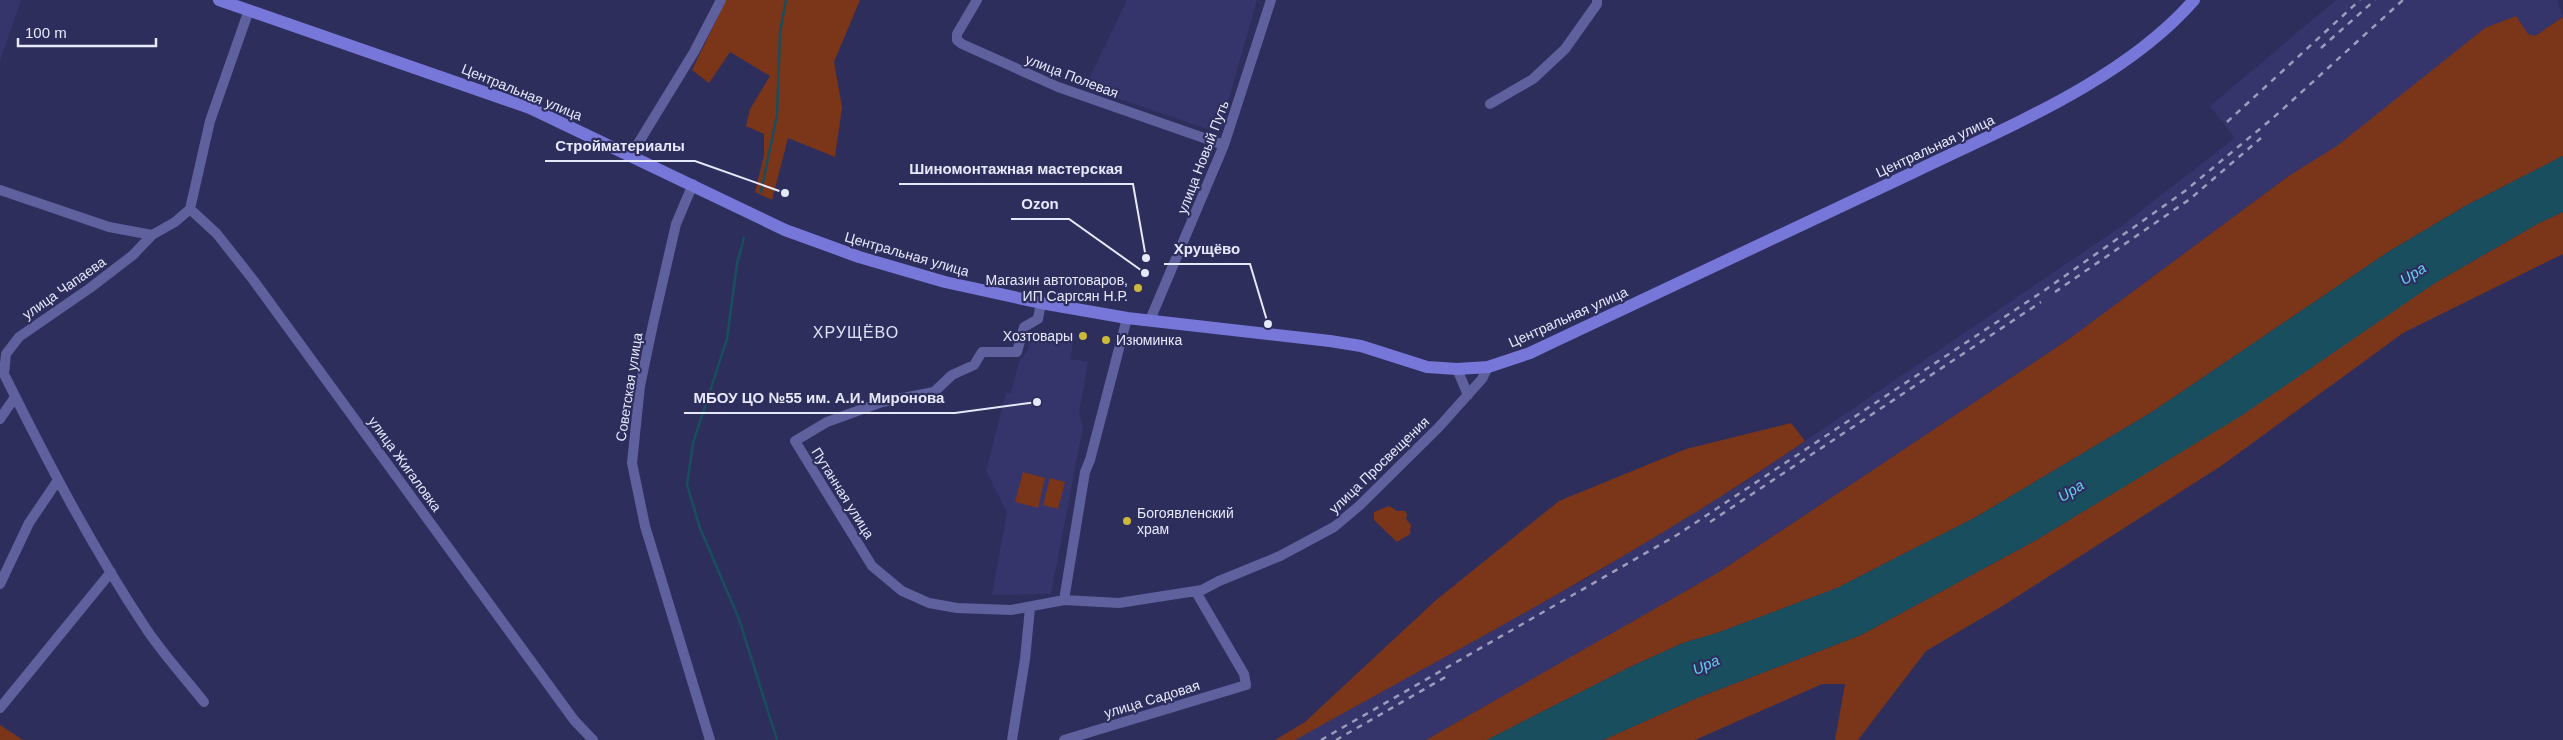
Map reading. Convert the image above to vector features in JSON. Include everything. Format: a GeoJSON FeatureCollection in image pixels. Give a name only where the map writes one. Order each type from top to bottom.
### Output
{"type":"FeatureCollection","features":[{"type":"Feature","properties":{"kind":"main road","name":"Центральная улица"},"geometry":{"type":"LineString","coordinates":[[219,0],[530,108],[693,184],[785,230],[839,250],[945,282],[1041,303],[1127,318],[1361,346],[1427,368],[1457,369],[1488,367],[1530,353],[2046,109],[2132,54],[2171,25],[2194,0]]}},
{"type":"Feature","properties":{"kind":"street"},"geometry":{"type":"LineString","coordinates":[[631,155],[694,52],[721,0]]}},
{"type":"Feature","properties":{"kind":"street","name":"улица Полевая"},"geometry":{"type":"LineString","coordinates":[[977,0],[957,34],[957,40],[962,44],[1058,87],[1224,145]]}},
{"type":"Feature","properties":{"kind":"street","name":"улица Новый Путь"},"geometry":{"type":"LineString","coordinates":[[1150,320],[1224,145],[1272,0]]}},
{"type":"Feature","properties":{"kind":"street"},"geometry":{"type":"LineString","coordinates":[[1490,104],[1533,79],[1565,49],[1597,4],[1597,0]]}},
{"type":"Feature","properties":{"kind":"street"},"geometry":{"type":"LineString","coordinates":[[190,209],[210,121],[249,10]]}},
{"type":"Feature","properties":{"kind":"street","name":"Советская улица"},"geometry":{"type":"LineString","coordinates":[[693,184],[676,224],[655,315],[640,386],[632,463],[645,526],[710,740]]}},
{"type":"Feature","properties":{"kind":"street"},"geometry":{"type":"LineString","coordinates":[[0,190],[109,227],[152,235]]}},
{"type":"Feature","properties":{"kind":"street","name":"улица Чапаева"},"geometry":{"type":"LineString","coordinates":[[190,209],[175,222],[152,235],[126,261],[13,343],[6,354],[4,370],[15,397],[58,480],[111,572],[157,643],[204,702]]}},
{"type":"Feature","properties":{"kind":"street","name":"улица Жигаловка"},"geometry":{"type":"LineString","coordinates":[[190,209],[217,234],[254,281],[574,720],[593,740]]}},
{"type":"Feature","properties":{"kind":"street","name":"Путанная улица"},"geometry":{"type":"LineString","coordinates":[[872,566],[795,441],[828,422],[882,402],[934,392],[952,375],[974,366],[982,352],[1017,352],[1024,327],[1038,319],[1041,303]]}},
{"type":"Feature","properties":{"kind":"street"},"geometry":{"type":"LineString","coordinates":[[1064,600],[1085,472],[1090,460],[1127,318]]}},
{"type":"Feature","properties":{"kind":"street","name":"улица Просвещения"},"geometry":{"type":"LineString","coordinates":[[872,566],[896,588],[929,603],[957,608],[1011,610],[1030,608],[1064,600],[1119,603],[1196,592],[1280,556],[1338,524],[1438,428],[1482,379],[1488,367]]}},
{"type":"Feature","properties":{"kind":"street"},"geometry":{"type":"LineString","coordinates":[[1457,369],[1468,395]]}},
{"type":"Feature","properties":{"kind":"street"},"geometry":{"type":"LineString","coordinates":[[0,419],[15,397]]}},
{"type":"Feature","properties":{"kind":"street"},"geometry":{"type":"LineString","coordinates":[[0,584],[30,523],[58,480]]}},
{"type":"Feature","properties":{"kind":"street"},"geometry":{"type":"LineString","coordinates":[[0,708],[111,572]]}},
{"type":"Feature","properties":{"kind":"street","name":"улица Садовая"},"geometry":{"type":"LineString","coordinates":[[1064,740],[1242,687],[1247,682],[1196,592]]}},
{"type":"Feature","properties":{"kind":"street"},"geometry":{"type":"LineString","coordinates":[[1012,740],[1025,659],[1030,608]]}},
{"type":"Feature","properties":{"kind":"shaded area"},"geometry":{"type":"Polygon","coordinates":[[[0,0],[21,0],[0,61],[0,0]]]}},
{"type":"Feature","properties":{"kind":"shaded area"},"geometry":{"type":"Polygon","coordinates":[[[726,0],[860,0],[834,62],[842,107],[835,157],[788,138],[772,200],[755,192],[764,155],[764,134],[746,126],[750,109],[770,76],[730,52],[709,83],[692,70],[726,0]]]}},
{"type":"Feature","properties":{"kind":"shaded area"},"geometry":{"type":"Polygon","coordinates":[[[1127,0],[1257,0],[1219,133],[1085,87],[1127,0]]]}},
{"type":"Feature","properties":{"kind":"shaded area"},"geometry":{"type":"Polygon","coordinates":[[[2336,0],[2557,0],[2563,17],[2535,36],[2528,34],[2290,175],[2069,339],[1873,470],[1719,572],[1530,681],[1426,740],[1295,740],[1587,578],[1745,482],[2116,230],[2235,138],[2210,106],[2336,0]]]}},
{"type":"Feature","properties":{"kind":"shaded area"},"geometry":{"type":"Polygon","coordinates":[[[2516,16],[2528,34],[2535,36],[2563,17],[2563,156],[2467,205],[2388,252],[2152,412],[1976,517],[1837,588],[1717,633],[1683,643],[1630,667],[1487,740],[1426,740],[1719,572],[1873,470],[2069,339],[2290,175],[2337,146],[2485,28],[2516,16]]]}},
{"type":"Feature","properties":{"kind":"shaded area"},"geometry":{"type":"Polygon","coordinates":[[[2563,212],[2563,254],[2403,333],[2221,466],[2004,605],[1926,651],[1858,740],[1835,740],[1845,684],[1822,684],[1695,740],[1603,740],[1697,698],[1861,635],[2038,539],[2177,454],[2435,283],[2539,223],[2563,212]]]}},
{"type":"Feature","properties":{"kind":"shaded area"},"geometry":{"type":"Polygon","coordinates":[[[1031,331],[1074,337],[1070,359],[1088,362],[1079,413],[1083,427],[1051,594],[992,595],[1007,512],[986,471],[1006,393],[1011,394],[1019,362],[1028,350],[1031,331]]]}},
{"type":"Feature","properties":{"kind":"shaded area"},"geometry":{"type":"Polygon","coordinates":[[[1791,423],[1805,441],[1681,521],[1489,633],[1295,740],[1275,740],[1305,722],[1435,601],[1559,501],[1686,449],[1791,423]]]}},
{"type":"Feature","properties":{"kind":"shaded area"},"geometry":{"type":"Polygon","coordinates":[[[1023,472],[1045,478],[1038,508],[1015,502],[1023,472]]]}},
{"type":"Feature","properties":{"kind":"shaded area"},"geometry":{"type":"Polygon","coordinates":[[[1050,478],[1065,482],[1058,509],[1043,505],[1050,478]]]}},
{"type":"Feature","properties":{"kind":"shaded area"},"geometry":{"type":"Polygon","coordinates":[[[1389,506],[1397,511],[1405,511],[1407,514],[1406,519],[1411,525],[1410,534],[1397,542],[1374,520],[1374,512],[1389,506]]]}},
{"type":"Feature","properties":{"kind":"shaded area"},"geometry":{"type":"Polygon","coordinates":[[[0,725],[23,740],[0,740],[0,725]]]}},
{"type":"Feature","properties":{"kind":"water","name":"Upa"},"geometry":{"type":"Polygon","coordinates":[[[2563,156],[2563,212],[2539,223],[2435,283],[2241,416],[2038,539],[1861,635],[1697,698],[1603,740],[1487,740],[1630,667],[1683,643],[1717,633],[1837,588],[1976,517],[2152,412],[2388,252],[2467,205],[2563,156]]]}},
{"type":"Feature","properties":{"kind":"waterway"},"geometry":{"type":"LineString","coordinates":[[761,192],[777,115],[780,32],[786,0]]}},
{"type":"Feature","properties":{"kind":"waterway"},"geometry":{"type":"LineString","coordinates":[[744,238],[737,264],[727,339],[693,443],[687,485],[700,528],[739,619],[777,740]]}},
{"type":"Feature","properties":{"kind":"railway"},"geometry":{"type":"LineString","coordinates":[[2227,122],[2360,0]]}},
{"type":"Feature","properties":{"kind":"railway"},"geometry":{"type":"LineString","coordinates":[[2321,48],[2375,0]]}},
{"type":"Feature","properties":{"kind":"railway"},"geometry":{"type":"LineString","coordinates":[[1321,740],[1677,535],[2045,290],[2185,191],[2273,118],[2403,0]]}},
{"type":"Feature","properties":{"kind":"railway"},"geometry":{"type":"LineString","coordinates":[[2055,292],[2190,199],[2261,138]]}},
{"type":"Feature","properties":{"kind":"railway"},"geometry":{"type":"LineString","coordinates":[[1710,522],[2041,302]]}},
{"type":"Feature","properties":{"kind":"railway"},"geometry":{"type":"LineString","coordinates":[[1336,740],[1449,675]]}},
{"type":"Feature","properties":{"kind":"place","name":"Стройматериалы"},"geometry":{"type":"Point","coordinates":[785,193]}},
{"type":"Feature","properties":{"kind":"place","name":"Шиномонтажная мастерская"},"geometry":{"type":"Point","coordinates":[1146,258]}},
{"type":"Feature","properties":{"kind":"place","name":"Ozon"},"geometry":{"type":"Point","coordinates":[1145,273]}},
{"type":"Feature","properties":{"kind":"place","name":"Магазин автотоваров, ИП Саргсян Н.Р."},"geometry":{"type":"Point","coordinates":[1138,288]}},
{"type":"Feature","properties":{"kind":"place","name":"Хрущёво"},"geometry":{"type":"Point","coordinates":[1268,324]}},
{"type":"Feature","properties":{"kind":"place","name":"Хозтовары"},"geometry":{"type":"Point","coordinates":[1083,336]}},
{"type":"Feature","properties":{"kind":"place","name":"Изюминка"},"geometry":{"type":"Point","coordinates":[1106,340]}},
{"type":"Feature","properties":{"kind":"place","name":"МБОУ ЦО №55 им. А.И. Миронова"},"geometry":{"type":"Point","coordinates":[1037,402]}},
{"type":"Feature","properties":{"kind":"place","name":"Богоявленский храм"},"geometry":{"type":"Point","coordinates":[1127,521]}},
{"type":"Feature","properties":{"kind":"district","name":"ХРУЩЁВО"},"geometry":{"type":"Point","coordinates":[856,332]}}]}
